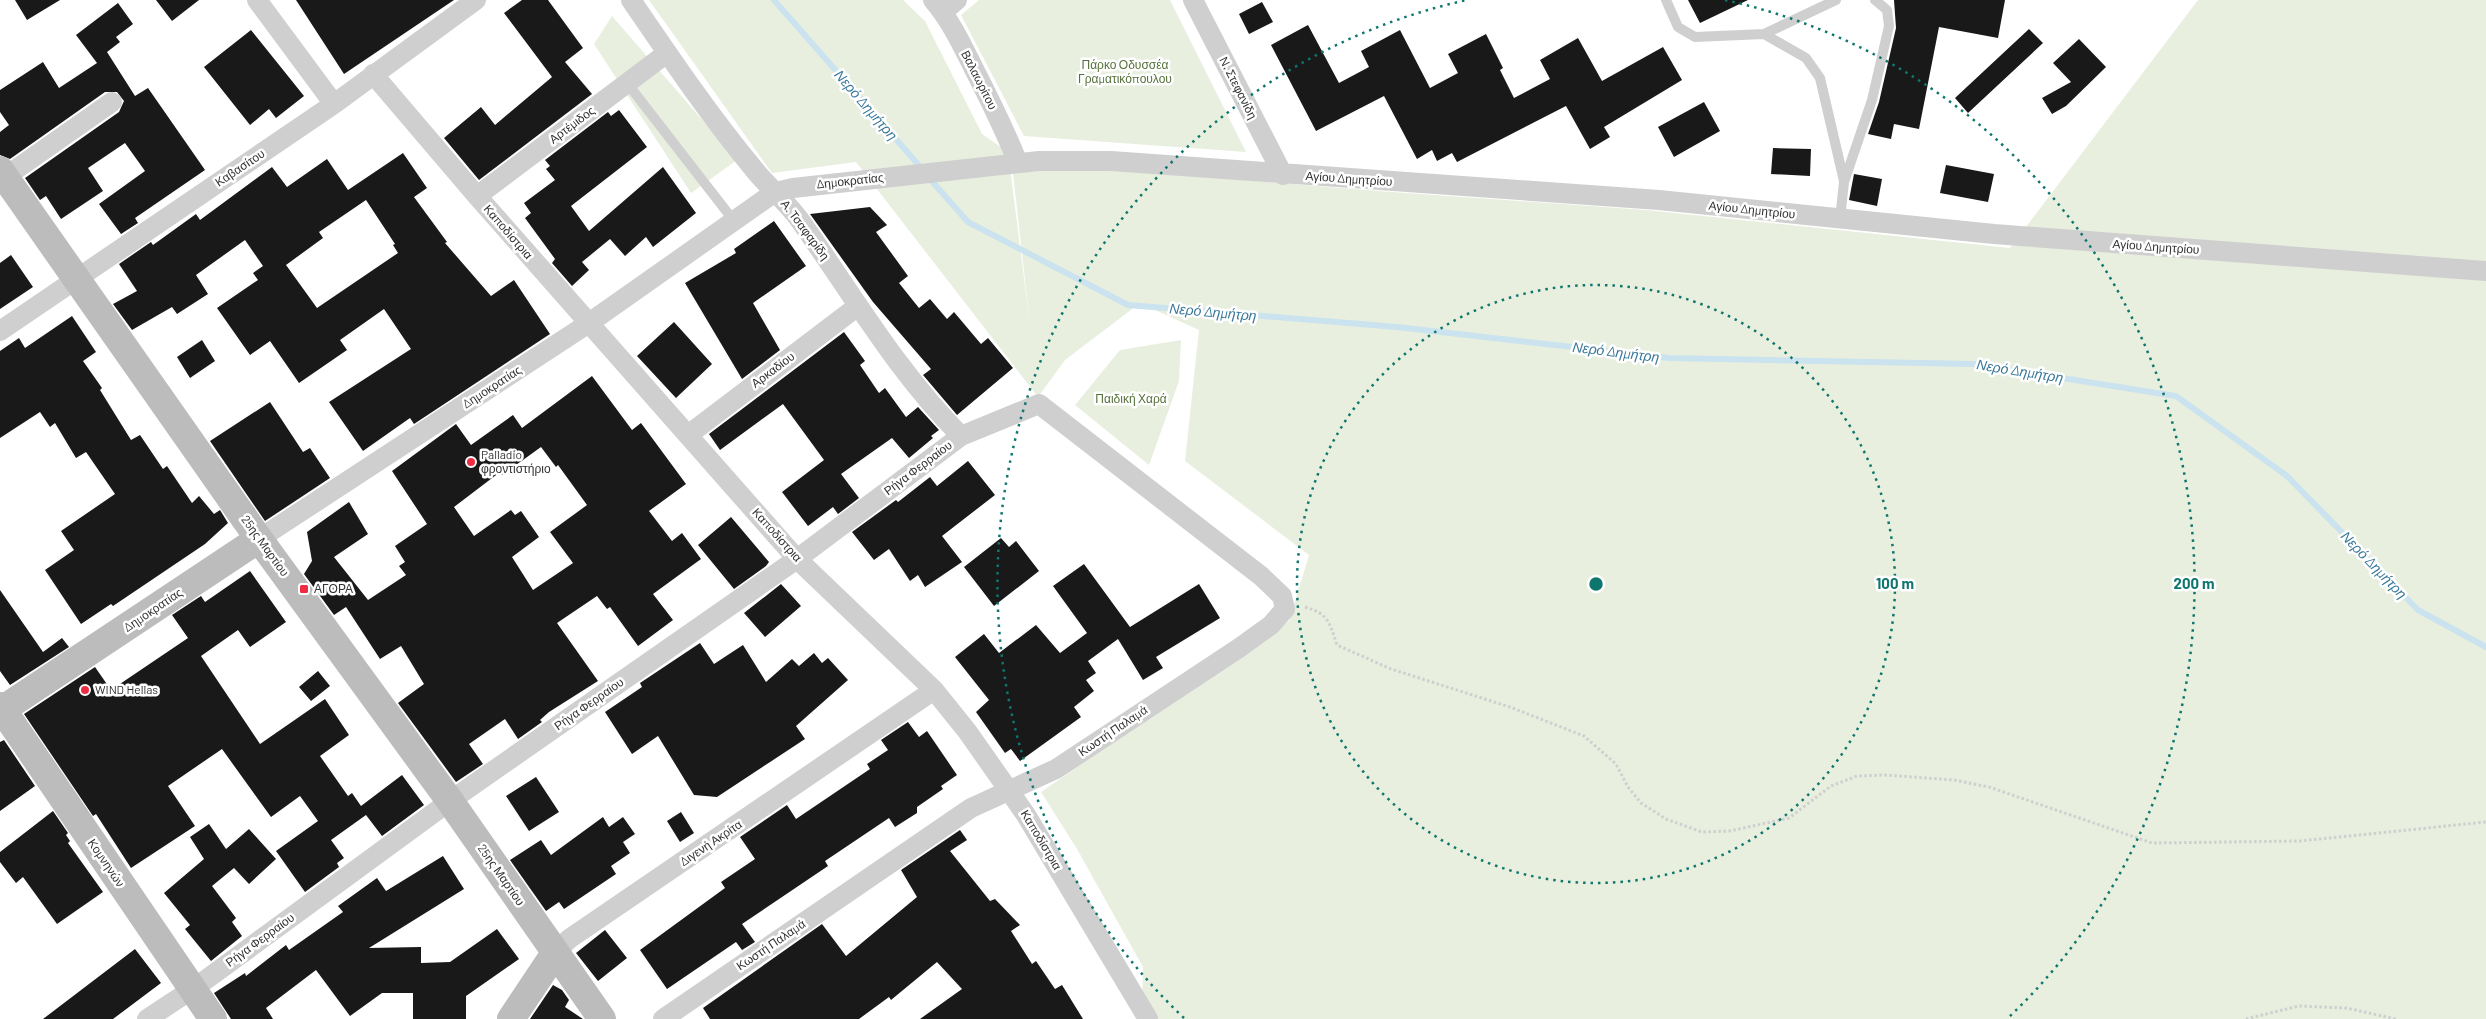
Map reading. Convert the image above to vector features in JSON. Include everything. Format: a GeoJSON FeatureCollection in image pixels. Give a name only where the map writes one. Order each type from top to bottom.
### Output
{"type":"FeatureCollection","features":[{"type":"Feature","properties":{"kind":"street"},"geometry":{"type":"LineString","coordinates":[[257,0],[334,104]]}},
{"type":"Feature","properties":{"kind":"street","name":"Καβασίτου"},"geometry":{"type":"LineString","coordinates":[[0,331],[334,104],[476,0]]}},
{"type":"Feature","properties":{"kind":"street","name":"Α. Τσαφαρίδη"},"geometry":{"type":"LineString","coordinates":[[631,0],[667,53],[752,168],[797,216],[858,306],[936,411],[961,436]]}},
{"type":"Feature","properties":{"kind":"street","name":"Ν. Στεφανίδη"},"geometry":{"type":"LineString","coordinates":[[1194,0],[1283,175]]}},
{"type":"Feature","properties":{"kind":"street","name":"Βαλαωρίτου"},"geometry":{"type":"LineString","coordinates":[[944,4],[1018,163]]}},
{"type":"Feature","properties":{"kind":"street","name":"Αρτέμιδος"},"geometry":{"type":"LineString","coordinates":[[477,196],[667,53]]}},
{"type":"Feature","properties":{"kind":"street","name":"Καποδίστρια"},"geometry":{"type":"LineString","coordinates":[[373,74],[477,196],[797,559],[934,690],[967,731],[1026,815],[1140,1016]]}},
{"type":"Feature","properties":{"kind":"street"},"geometry":{"type":"LineString","coordinates":[[2,173],[112,102]]}},
{"type":"Feature","properties":{"kind":"street","name":"Αγίου Δημητρίου"},"geometry":{"type":"LineString","coordinates":[[1018,163],[1055,160],[1112,161],[1283,175],[1659,200],[2071,240],[2486,271]]}},
{"type":"Feature","properties":{"kind":"street","name":"Δημοκρατίας"},"geometry":{"type":"LineString","coordinates":[[1,709],[589,323],[775,192],[793,188],[1018,163]]}},
{"type":"Feature","properties":{"kind":"street","name":"25ης Μαρτίου"},"geometry":{"type":"LineString","coordinates":[[2,173],[260,539],[450,801],[602,1019]]}},
{"type":"Feature","properties":{"kind":"street","name":"Αρκαδίου"},"geometry":{"type":"LineString","coordinates":[[688,435],[858,306]]}},
{"type":"Feature","properties":{"kind":"street","name":"Ρήγα Φερραίου"},"geometry":{"type":"LineString","coordinates":[[147,1019],[191,990],[450,801],[797,559],[961,436],[1039,404],[1262,576],[1278,591],[1285,602]]}},
{"type":"Feature","properties":{"kind":"street","name":"Κωστή Παλαμά"},"geometry":{"type":"LineString","coordinates":[[664,1019],[971,808],[1056,769],[1239,648],[1279,617],[1285,609],[1285,602]]}},
{"type":"Feature","properties":{"kind":"street","name":"Διγενή Ακρίτα"},"geometry":{"type":"LineString","coordinates":[[511,1019],[555,953],[569,939],[934,690]]}},
{"type":"Feature","properties":{"kind":"street","name":"Κομνηνών"},"geometry":{"type":"LineString","coordinates":[[1,709],[191,990],[213,1019]]}},
{"type":"Feature","properties":{"kind":"lane"},"geometry":{"type":"LineString","coordinates":[[1666,0],[1678,27],[1694,37],[1764,34],[1836,0]]}},
{"type":"Feature","properties":{"kind":"lane"},"geometry":{"type":"LineString","coordinates":[[1840,219],[1844,182],[1872,100],[1889,26],[1887,10],[1876,0]]}},
{"type":"Feature","properties":{"kind":"lane"},"geometry":{"type":"LineString","coordinates":[[1764,34],[1806,58],[1820,78],[1844,182]]}},
{"type":"Feature","properties":{"kind":"lane"},"geometry":{"type":"LineString","coordinates":[[627,83],[734,221]]}},
{"type":"Feature","properties":{"kind":"path"},"geometry":{"type":"LineString","coordinates":[[1285,602],[1321,612],[1331,626],[1337,645],[1391,669],[1510,707],[1584,736],[1616,764],[1628,787],[1641,802],[1666,819],[1702,832],[1730,831],[1789,818],[1831,786],[1857,776],[1885,775],[1954,780],[1989,788],[2152,843],[2300,841],[2486,822]]}},
{"type":"Feature","properties":{"kind":"path"},"geometry":{"type":"LineString","coordinates":[[2246,1019],[2299,1006],[2346,1008],[2396,1019]]}},
{"type":"Feature","properties":{"kind":"green space"},"geometry":{"type":"Polygon","coordinates":[[[649,0],[903,0],[925,21],[982,134],[1008,152],[1030,325],[1013,173],[1068,169],[1119,170],[1646,210],[2010,248],[2198,0],[2486,0],[2486,1019],[1148,1019],[1142,1011],[1143,967],[1077,849],[1041,792],[1289,621],[1309,555],[1185,461],[1199,330],[1140,303],[1065,360],[1038,397],[856,162],[772,173],[649,0]]]}},
{"type":"Feature","properties":{"kind":"green space","name":"Πάρκο Οδυσσέα Γραματικόπουλου"},"geometry":{"type":"Polygon","coordinates":[[[979,0],[1170,0],[1246,152],[1024,136],[961,15],[979,0]]]}},
{"type":"Feature","properties":{"kind":"green space"},"geometry":{"type":"Polygon","coordinates":[[[612,16],[737,160],[691,193],[594,44],[612,16]]]}},
{"type":"Feature","properties":{"kind":"green space","name":"Παιδική Χαρά"},"geometry":{"type":"Polygon","coordinates":[[[1181,340],[1179,381],[1149,465],[1075,405],[1120,350],[1181,340]]]}},
{"type":"Feature","properties":{"kind":"building"},"geometry":{"type":"Polygon","coordinates":[[[15,0],[60,0],[27,20],[15,0]]]}},
{"type":"Feature","properties":{"kind":"building"},"geometry":{"type":"Polygon","coordinates":[[[156,0],[199,0],[172,21],[156,0]]]}},
{"type":"Feature","properties":{"kind":"building"},"geometry":{"type":"Polygon","coordinates":[[[296,0],[454,0],[344,74],[296,0]]]}},
{"type":"Feature","properties":{"kind":"building"},"geometry":{"type":"Polygon","coordinates":[[[522,0],[548,0],[583,48],[565,62],[592,94],[479,180],[444,138],[481,107],[495,125],[552,77],[504,13],[522,0]]]}},
{"type":"Feature","properties":{"kind":"building"},"geometry":{"type":"Polygon","coordinates":[[[1688,0],[1748,0],[1700,23],[1688,0]]]}},
{"type":"Feature","properties":{"kind":"building"},"geometry":{"type":"Polygon","coordinates":[[[1894,0],[2005,0],[1998,38],[1939,27],[1919,129],[1894,124],[1891,139],[1868,134],[1879,102],[1896,28],[1894,0]]]}},
{"type":"Feature","properties":{"kind":"building"},"geometry":{"type":"Polygon","coordinates":[[[1262,2],[1273,22],[1249,34],[1239,14],[1262,2]]]}},
{"type":"Feature","properties":{"kind":"building"},"geometry":{"type":"Polygon","coordinates":[[[118,3],[133,24],[116,37],[120,42],[107,52],[135,96],[148,88],[205,170],[135,218],[138,223],[121,234],[99,204],[145,171],[125,143],[88,168],[103,191],[61,219],[46,196],[40,200],[25,178],[119,112],[124,101],[117,92],[105,92],[10,159],[0,155],[0,132],[9,125],[0,112],[0,90],[43,62],[59,88],[97,63],[76,35],[118,3]]]}},
{"type":"Feature","properties":{"kind":"building"},"geometry":{"type":"Polygon","coordinates":[[[1308,25],[1339,83],[1369,67],[1361,51],[1400,30],[1430,88],[1458,73],[1448,54],[1486,34],[1503,68],[1500,70],[1514,98],[1550,79],[1540,60],[1578,38],[1602,81],[1663,47],[1682,80],[1604,127],[1610,137],[1590,149],[1566,106],[1457,162],[1452,153],[1437,161],[1432,150],[1417,159],[1384,96],[1316,131],[1271,45],[1308,25]]]}},
{"type":"Feature","properties":{"kind":"building"},"geometry":{"type":"Polygon","coordinates":[[[2029,29],[2043,43],[1968,113],[1955,98],[2029,29]]]}},
{"type":"Feature","properties":{"kind":"building"},"geometry":{"type":"Polygon","coordinates":[[[251,30],[304,96],[276,118],[269,109],[250,125],[204,67],[251,30]]]}},
{"type":"Feature","properties":{"kind":"building"},"geometry":{"type":"Polygon","coordinates":[[[2079,39],[2106,67],[2066,106],[2052,114],[2042,98],[2071,82],[2053,63],[2079,39]]]}},
{"type":"Feature","properties":{"kind":"building"},"geometry":{"type":"Polygon","coordinates":[[[1704,102],[1720,131],[1674,157],[1658,127],[1704,102]]]}},
{"type":"Feature","properties":{"kind":"building"},"geometry":{"type":"Polygon","coordinates":[[[619,110],[647,147],[571,206],[589,231],[663,167],[696,213],[653,247],[646,237],[625,256],[610,239],[582,262],[589,270],[572,286],[552,263],[555,259],[525,218],[531,213],[524,203],[555,180],[546,169],[550,166],[545,160],[608,112],[611,116],[619,110]]]}},
{"type":"Feature","properties":{"kind":"building"},"geometry":{"type":"Polygon","coordinates":[[[1773,148],[1811,149],[1810,176],[1771,174],[1773,148]]]}},
{"type":"Feature","properties":{"kind":"building"},"geometry":{"type":"Polygon","coordinates":[[[403,153],[427,188],[414,197],[447,242],[445,243],[491,296],[514,280],[550,334],[414,424],[410,418],[363,451],[329,402],[411,349],[384,309],[340,340],[347,350],[299,383],[270,341],[250,355],[217,308],[258,280],[253,273],[263,266],[245,240],[196,275],[208,294],[177,314],[172,307],[132,330],[113,304],[137,291],[119,264],[151,242],[153,245],[196,214],[200,220],[272,167],[287,187],[327,159],[348,190],[403,153]],[[366,200],[319,232],[323,238],[286,265],[317,308],[398,253],[393,245],[395,244],[366,200]]]}},
{"type":"Feature","properties":{"kind":"building"},"geometry":{"type":"Polygon","coordinates":[[[1946,165],[1994,174],[1988,202],[1940,193],[1946,165]]]}},
{"type":"Feature","properties":{"kind":"building"},"geometry":{"type":"Polygon","coordinates":[[[1854,174],[1882,179],[1877,206],[1849,200],[1854,174]]]}},
{"type":"Feature","properties":{"kind":"building"},"geometry":{"type":"Polygon","coordinates":[[[870,207],[887,225],[876,232],[908,276],[899,283],[919,308],[930,299],[947,319],[954,312],[981,344],[988,338],[1013,368],[957,415],[923,375],[931,369],[873,302],[810,214],[870,207]]]}},
{"type":"Feature","properties":{"kind":"building"},"geometry":{"type":"Polygon","coordinates":[[[774,221],[806,266],[753,303],[780,350],[742,379],[685,283],[736,253],[734,249],[774,221]]]}},
{"type":"Feature","properties":{"kind":"building"},"geometry":{"type":"Polygon","coordinates":[[[11,255],[33,287],[0,309],[0,263],[11,255]]]}},
{"type":"Feature","properties":{"kind":"building"},"geometry":{"type":"Polygon","coordinates":[[[72,316],[96,352],[83,361],[102,388],[100,390],[131,440],[140,435],[163,469],[167,466],[192,503],[199,496],[214,514],[220,510],[228,523],[205,544],[113,606],[111,604],[81,624],[45,570],[74,550],[61,531],[115,494],[86,452],[76,458],[55,423],[50,427],[40,412],[0,438],[0,351],[19,338],[25,348],[72,316]]]}},
{"type":"Feature","properties":{"kind":"building"},"geometry":{"type":"Polygon","coordinates":[[[674,322],[712,364],[676,398],[637,356],[674,322]]]}},
{"type":"Feature","properties":{"kind":"building"},"geometry":{"type":"Polygon","coordinates":[[[844,332],[865,361],[860,365],[879,393],[885,388],[906,417],[918,407],[939,430],[931,436],[933,438],[909,458],[892,438],[841,474],[859,498],[838,514],[833,507],[808,526],[782,492],[824,460],[783,404],[720,450],[709,434],[844,332]]]}},
{"type":"Feature","properties":{"kind":"building"},"geometry":{"type":"Polygon","coordinates":[[[202,340],[215,361],[190,378],[177,357],[202,340]]]}},
{"type":"Feature","properties":{"kind":"building"},"geometry":{"type":"Polygon","coordinates":[[[592,376],[632,430],[641,423],[686,484],[649,511],[672,541],[682,533],[701,559],[653,594],[673,620],[638,646],[610,607],[607,609],[597,596],[557,623],[598,681],[549,712],[540,720],[542,722],[518,739],[505,719],[469,744],[483,764],[456,782],[398,703],[424,684],[401,646],[380,659],[346,607],[334,615],[304,574],[312,561],[307,532],[349,502],[368,534],[334,557],[368,600],[406,575],[399,566],[405,562],[395,546],[427,524],[392,471],[456,424],[471,445],[513,415],[522,428],[592,376]],[[541,447],[502,475],[500,472],[454,507],[474,536],[511,510],[515,515],[521,511],[539,537],[512,557],[533,590],[573,563],[550,532],[587,505],[558,465],[556,467],[541,447]]]}},
{"type":"Feature","properties":{"kind":"building"},"geometry":{"type":"Polygon","coordinates":[[[270,402],[303,452],[310,448],[330,478],[265,521],[210,441],[270,402]]]}},
{"type":"Feature","properties":{"kind":"building"},"geometry":{"type":"Polygon","coordinates":[[[968,461],[995,495],[942,536],[962,562],[925,587],[918,575],[910,581],[889,549],[874,560],[852,532],[896,500],[898,502],[930,477],[937,486],[968,461]]]}},
{"type":"Feature","properties":{"kind":"building"},"geometry":{"type":"Polygon","coordinates":[[[731,517],[769,562],[734,589],[698,545],[731,517]]]}},
{"type":"Feature","properties":{"kind":"building"},"geometry":{"type":"Polygon","coordinates":[[[1001,538],[1009,547],[1016,541],[1039,571],[994,606],[964,567],[1001,538]]]}},
{"type":"Feature","properties":{"kind":"building"},"geometry":{"type":"Polygon","coordinates":[[[1084,564],[1130,627],[1199,584],[1220,618],[1156,657],[1163,668],[1143,680],[1118,639],[1088,661],[1096,673],[1086,680],[1094,691],[1074,707],[1081,717],[1020,761],[1011,749],[1005,753],[976,712],[989,700],[955,657],[984,634],[999,653],[1036,625],[1060,653],[1087,633],[1053,586],[1084,564]]]}},
{"type":"Feature","properties":{"kind":"building"},"geometry":{"type":"Polygon","coordinates":[[[250,571],[286,622],[250,647],[238,630],[201,656],[260,744],[325,699],[349,735],[320,756],[348,796],[352,793],[361,806],[402,775],[424,805],[382,836],[366,815],[331,840],[344,858],[337,863],[339,867],[305,892],[276,851],[318,821],[300,796],[271,817],[222,749],[168,786],[195,826],[131,868],[96,814],[93,816],[24,714],[95,667],[111,690],[188,638],[172,615],[201,596],[205,602],[250,571]]]}},
{"type":"Feature","properties":{"kind":"building"},"geometry":{"type":"Polygon","coordinates":[[[781,584],[801,606],[765,637],[744,613],[781,584]]]}},
{"type":"Feature","properties":{"kind":"building"},"geometry":{"type":"Polygon","coordinates":[[[0,590],[43,652],[62,638],[69,647],[10,685],[0,671],[0,590]]]}},
{"type":"Feature","properties":{"kind":"building"},"geometry":{"type":"Polygon","coordinates":[[[700,643],[714,664],[743,645],[766,682],[792,659],[799,666],[814,653],[822,663],[828,658],[848,680],[796,726],[805,739],[717,797],[694,795],[658,736],[632,754],[605,712],[642,687],[640,683],[700,643]]]}},
{"type":"Feature","properties":{"kind":"building"},"geometry":{"type":"Polygon","coordinates":[[[318,671],[330,686],[311,701],[299,687],[318,671]]]}},
{"type":"Feature","properties":{"kind":"building"},"geometry":{"type":"Polygon","coordinates":[[[908,722],[919,737],[927,731],[957,775],[941,786],[943,789],[917,807],[917,813],[895,827],[889,818],[825,861],[828,866],[742,924],[755,942],[742,950],[736,942],[667,989],[640,950],[725,888],[721,882],[755,859],[740,837],[787,805],[796,819],[870,769],[867,764],[888,750],[881,740],[908,722]]]}},
{"type":"Feature","properties":{"kind":"building"},"geometry":{"type":"Polygon","coordinates":[[[4,740],[35,786],[0,811],[0,742],[4,740]]]}},
{"type":"Feature","properties":{"kind":"building"},"geometry":{"type":"Polygon","coordinates":[[[536,777],[559,812],[529,831],[506,796],[536,777]]]}},
{"type":"Feature","properties":{"kind":"building"},"geometry":{"type":"Polygon","coordinates":[[[53,811],[68,833],[66,835],[70,841],[68,843],[103,892],[57,924],[23,877],[16,883],[0,862],[0,852],[53,811]]]}},
{"type":"Feature","properties":{"kind":"building"},"geometry":{"type":"Polygon","coordinates":[[[681,812],[694,833],[680,842],[667,821],[681,812]]]}},
{"type":"Feature","properties":{"kind":"building"},"geometry":{"type":"Polygon","coordinates":[[[603,817],[609,827],[623,817],[635,834],[623,842],[630,853],[611,866],[616,874],[564,909],[559,902],[546,911],[510,860],[541,840],[551,855],[603,817]]]}},
{"type":"Feature","properties":{"kind":"building"},"geometry":{"type":"Polygon","coordinates":[[[209,824],[226,849],[249,829],[276,859],[249,884],[234,868],[212,886],[236,918],[232,922],[242,936],[211,961],[185,929],[190,925],[164,893],[204,859],[190,837],[209,824]]]}},
{"type":"Feature","properties":{"kind":"building"},"geometry":{"type":"Polygon","coordinates":[[[960,830],[967,840],[950,851],[990,901],[995,899],[1020,925],[1011,931],[1032,964],[1036,961],[1055,989],[1062,985],[1083,1019],[920,1019],[962,989],[937,962],[891,1000],[889,997],[859,1019],[710,1019],[703,1008],[822,924],[846,956],[917,897],[901,870],[960,830]]]}},
{"type":"Feature","properties":{"kind":"building"},"geometry":{"type":"Polygon","coordinates":[[[443,856],[464,889],[369,948],[421,947],[421,963],[450,962],[497,929],[519,959],[466,996],[466,1019],[413,1019],[413,993],[382,993],[350,1016],[316,970],[266,1008],[273,1019],[231,1019],[214,993],[245,973],[246,976],[286,945],[289,950],[343,912],[338,906],[377,878],[386,891],[443,856]]]}},
{"type":"Feature","properties":{"kind":"building"},"geometry":{"type":"Polygon","coordinates":[[[605,930],[627,958],[598,981],[576,953],[605,930]]]}},
{"type":"Feature","properties":{"kind":"building"},"geometry":{"type":"Polygon","coordinates":[[[135,949],[161,983],[113,1019],[43,1019],[135,949]]]}},
{"type":"Feature","properties":{"kind":"building"},"geometry":{"type":"Polygon","coordinates":[[[553,985],[562,990],[569,1000],[565,1007],[583,1019],[530,1019],[553,985]]]}},
{"type":"Feature","properties":{"kind":"waterway","name":"Νερό Δημήτρη"},"geometry":{"type":"LineString","coordinates":[[774,0],[923,170]]}},
{"type":"Feature","properties":{"kind":"waterway","name":"Νερό Δημήτρη"},"geometry":{"type":"LineString","coordinates":[[929,178],[968,222],[1128,305],[1397,327],[1669,358],[1973,364],[2176,396],[2287,476],[2418,610],[2486,647]]}},
{"type":"Feature","properties":{"kind":"place","name":"Palladio φροντιστήριο"},"geometry":{"type":"Point","coordinates":[471,462]}},
{"type":"Feature","properties":{"kind":"place","name":"ΑΓΟΡΑ"},"geometry":{"type":"Point","coordinates":[304,589]}},
{"type":"Feature","properties":{"kind":"place","name":"WIND Hellas"},"geometry":{"type":"Point","coordinates":[85,690]}}]}
